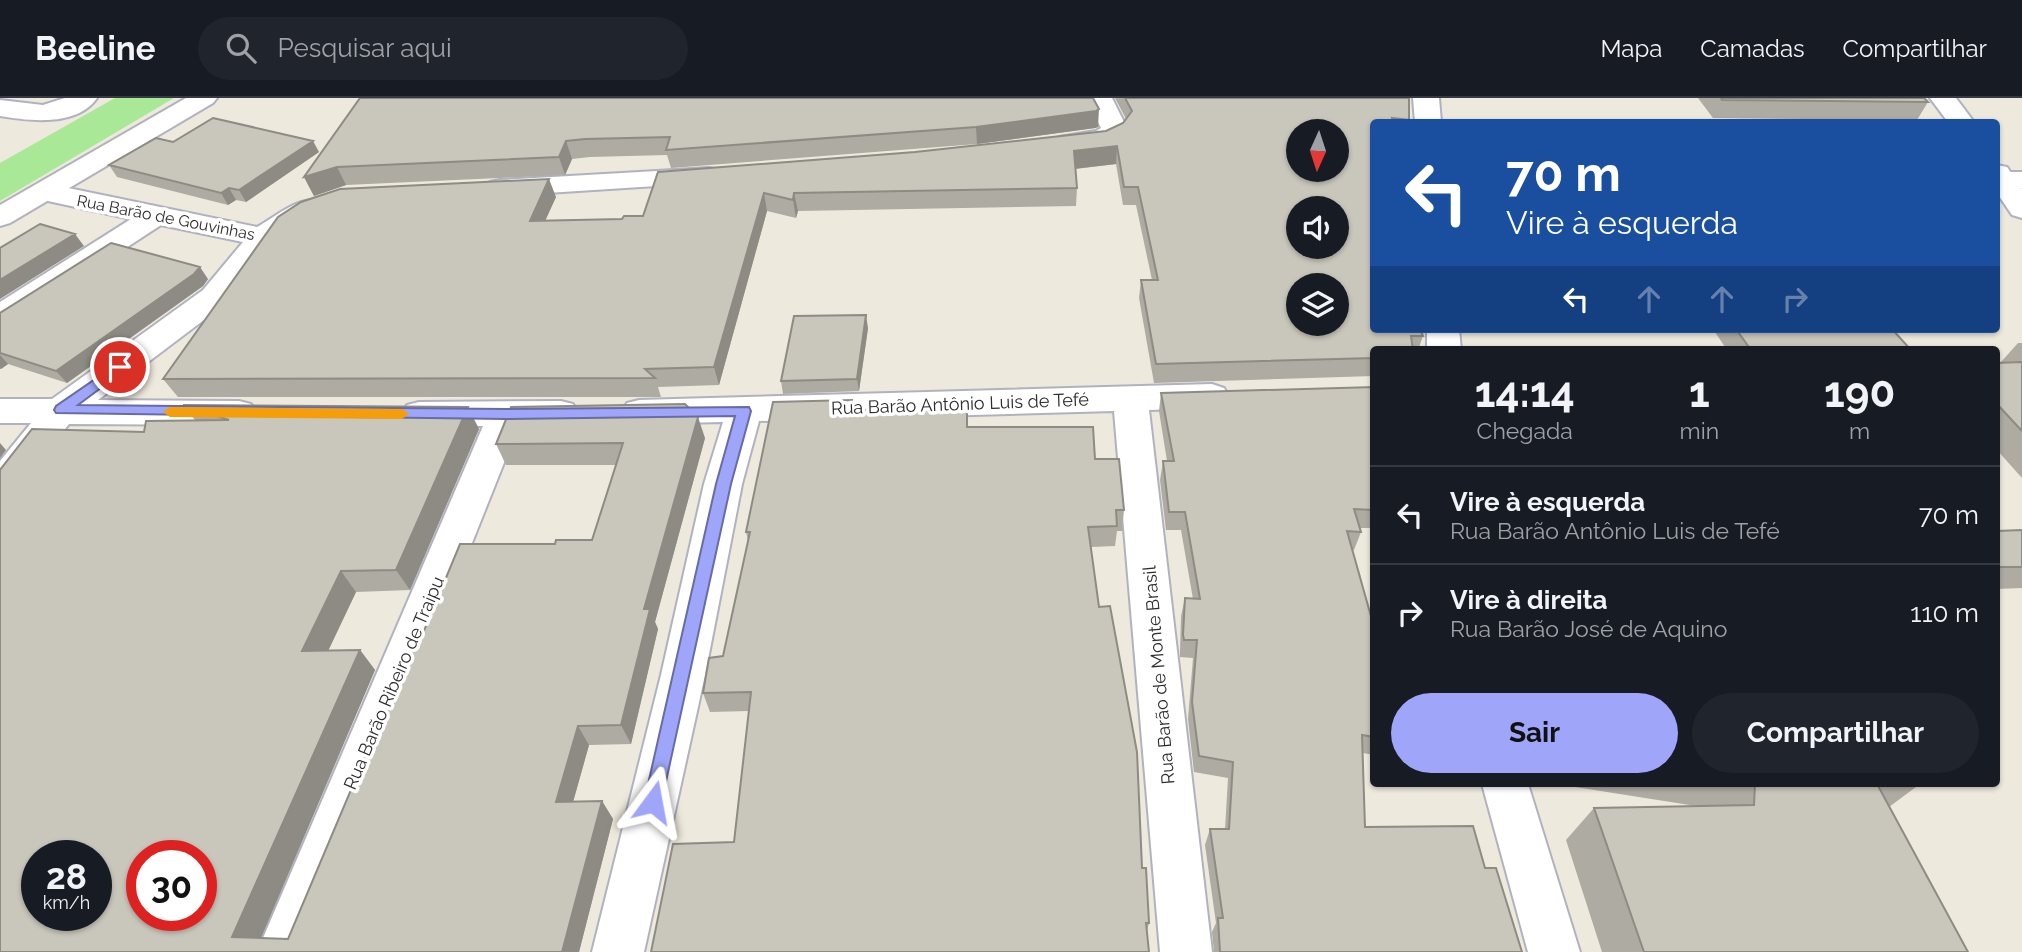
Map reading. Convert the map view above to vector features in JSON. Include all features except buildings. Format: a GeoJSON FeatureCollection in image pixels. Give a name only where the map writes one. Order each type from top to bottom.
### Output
{"type":"FeatureCollection","features":[{"type":"Feature","properties":{"kind":"street"},"geometry":{"type":"LineString","coordinates":[[0,217],[204,98]]}},
{"type":"Feature","properties":{"kind":"street"},"geometry":{"type":"LineString","coordinates":[[1040,146],[1104,138],[1115,131],[1100,98]]}},
{"type":"Feature","properties":{"kind":"street"},"geometry":{"type":"LineString","coordinates":[[1426,98],[1428,119]]}},
{"type":"Feature","properties":{"kind":"street"},"geometry":{"type":"LineString","coordinates":[[1943,98],[1959,119]]}},
{"type":"Feature","properties":{"kind":"street"},"geometry":{"type":"LineString","coordinates":[[0,108],[39,115],[75,103]]}},
{"type":"Feature","properties":{"kind":"street"},"geometry":{"type":"LineString","coordinates":[[477,189],[733,174]]}},
{"type":"Feature","properties":{"kind":"street"},"geometry":{"type":"LineString","coordinates":[[2006,178],[2022,209]]}},
{"type":"Feature","properties":{"kind":"street","name":"Rua Barão de Gouvinhas"},"geometry":{"type":"LineString","coordinates":[[44,192],[262,237],[300,212],[336,199]]}},
{"type":"Feature","properties":{"kind":"street"},"geometry":{"type":"LineString","coordinates":[[0,316],[155,216]]}},
{"type":"Feature","properties":{"kind":"street"},"geometry":{"type":"LineString","coordinates":[[0,487],[61,410],[214,297],[262,237]]}},
{"type":"Feature","properties":{"kind":"street","name":"Rua Barão Antônio Luis de Tefé"},"geometry":{"type":"LineString","coordinates":[[383,413],[744,411],[1238,396]]}},
{"type":"Feature","properties":{"kind":"street","name":"Rua Barão de Monte Brasil"},"geometry":{"type":"LineString","coordinates":[[1130,399],[1186,952]]}},
{"type":"Feature","properties":{"kind":"street"},"geometry":{"type":"LineString","coordinates":[[0,411],[275,413]]}},
{"type":"Feature","properties":{"kind":"street"},"geometry":{"type":"LineString","coordinates":[[618,952],[683,675],[723,484],[744,411]]}},
{"type":"Feature","properties":{"kind":"street","name":"Rua Barão Ribeiro de Traipu"},"geometry":{"type":"LineString","coordinates":[[283,952],[506,414]]}},
{"type":"Feature","properties":{"kind":"street"},"geometry":{"type":"LineString","coordinates":[[1506,787],[1554,952]]}},
{"type":"Feature","properties":{"kind":"green space"},"geometry":{"type":"Polygon","coordinates":[[[115,98],[174,98],[0,201],[0,163],[115,98]]]}},
{"type":"Feature","properties":{"kind":"slow traffic"},"geometry":{"type":"LineString","coordinates":[[170,412],[402,414]]}},
{"type":"Feature","properties":{"kind":"route"},"geometry":{"type":"LineString","coordinates":[[120,367],[61,410],[506,414],[744,411],[723,484],[653,802]]}}]}
